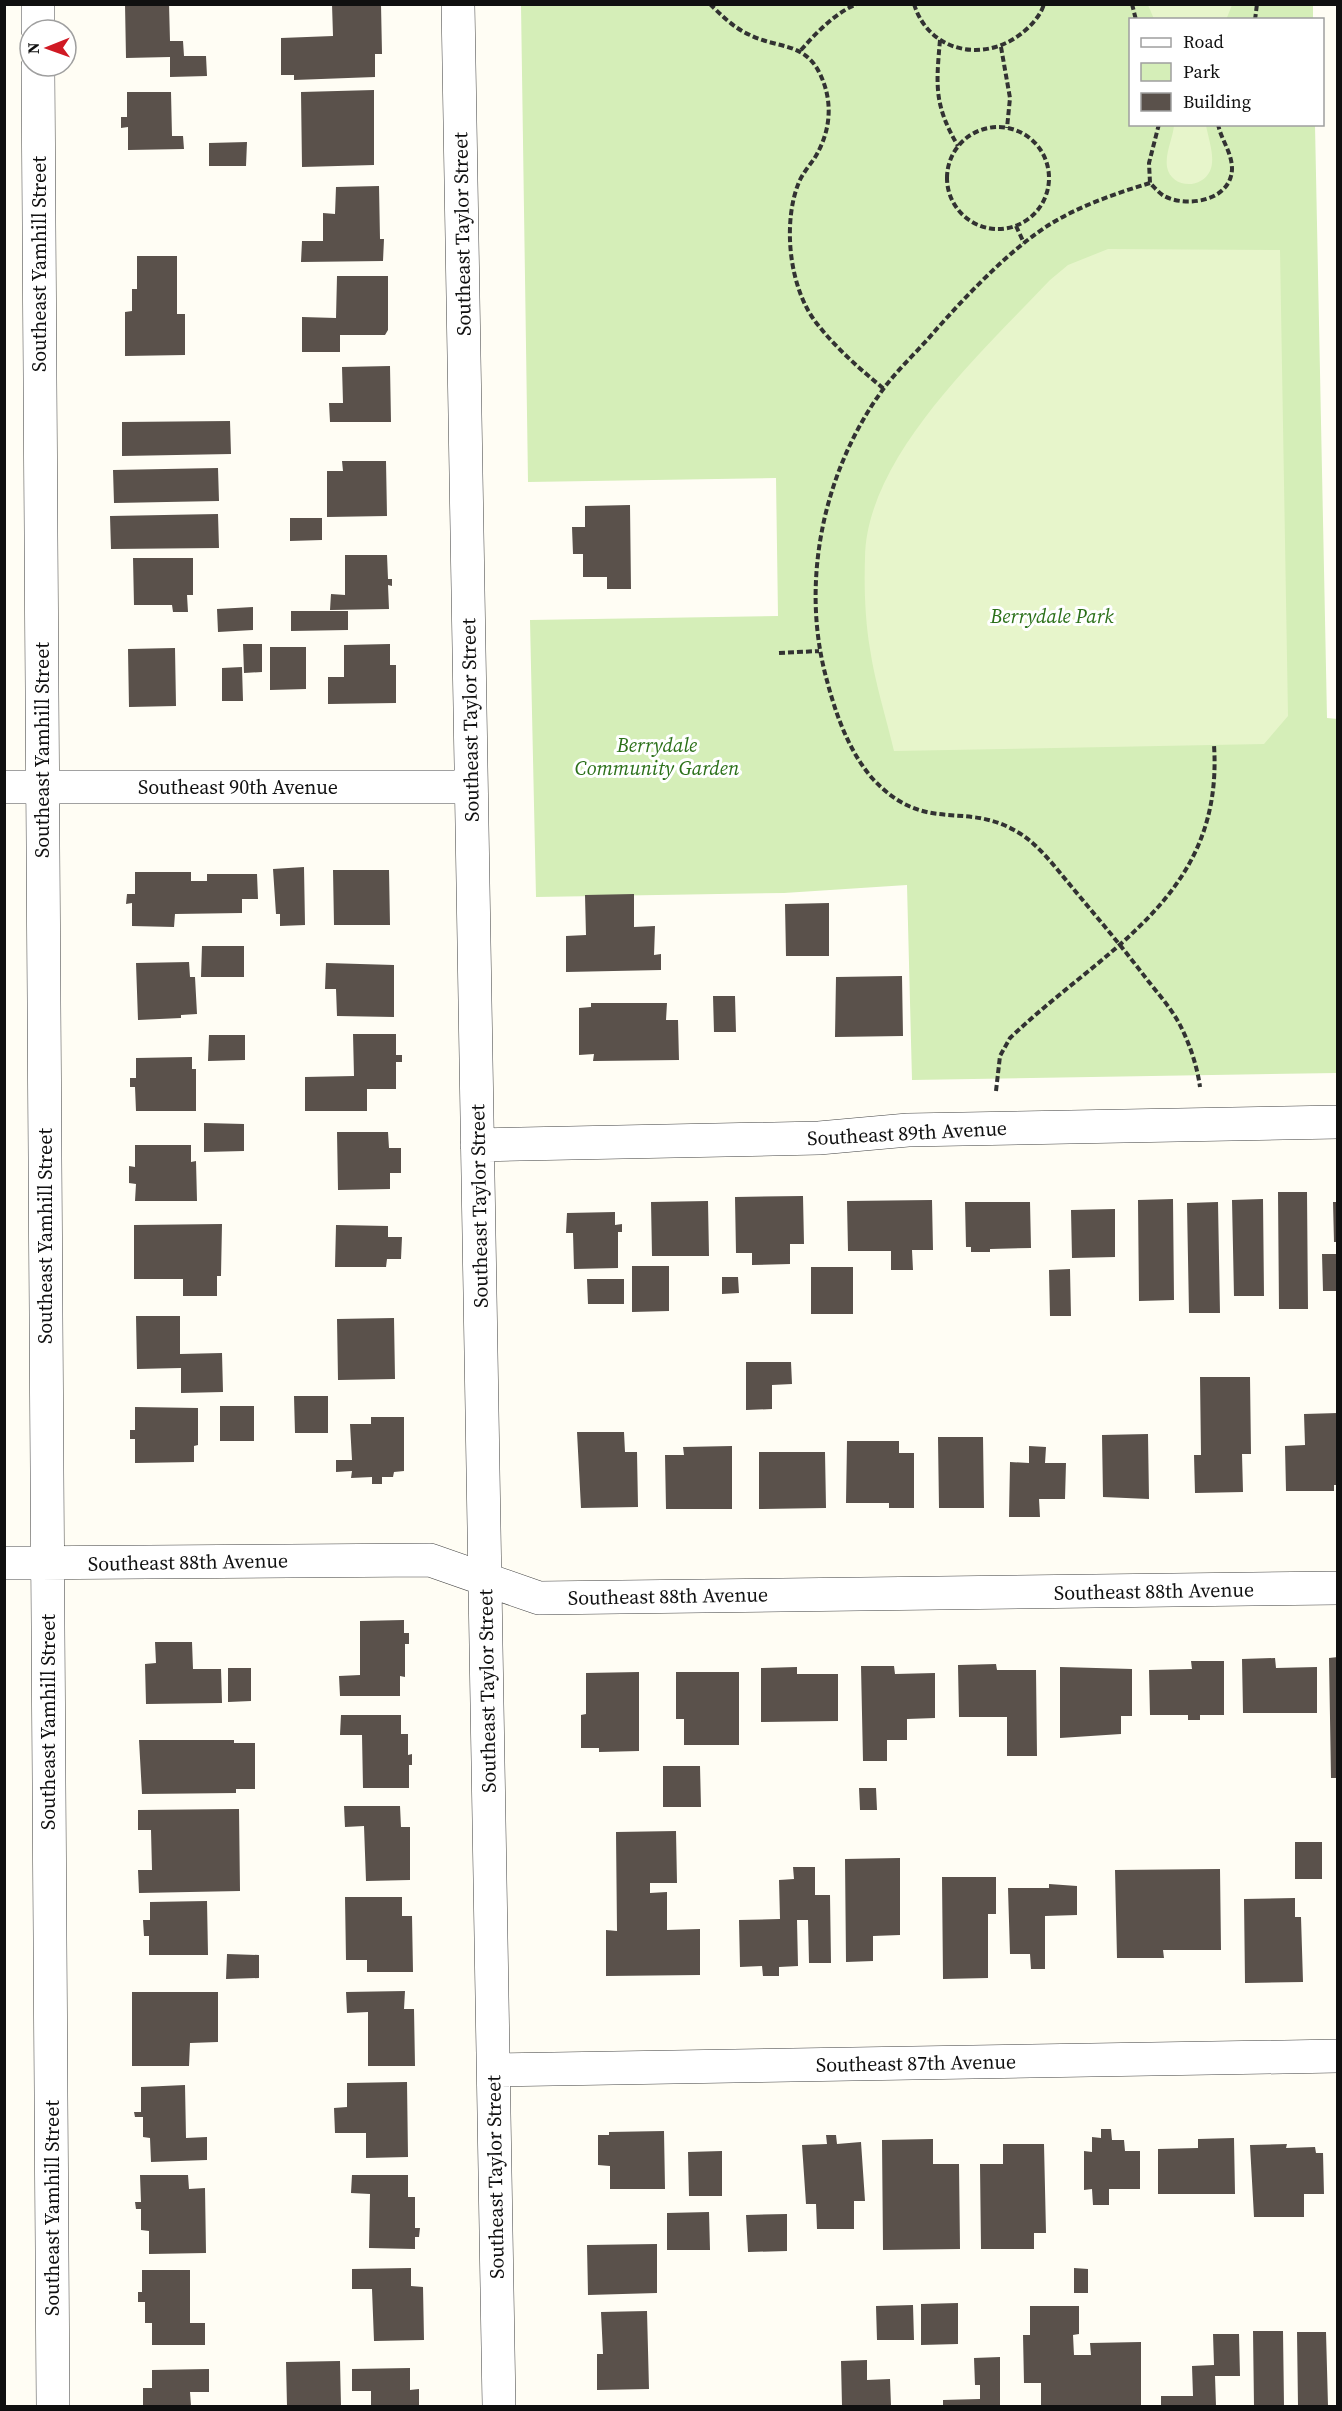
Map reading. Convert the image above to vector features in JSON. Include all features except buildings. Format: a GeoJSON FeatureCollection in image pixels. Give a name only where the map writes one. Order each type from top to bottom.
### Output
{"type":"FeatureCollection","features":[{"type":"Feature","properties":{"kind":"street","name":"Southeast Taylor Street"},"geometry":{"type":"LineString","coordinates":[[458,4],[500,2406]]}},
{"type":"Feature","properties":{"kind":"street","name":"Southeast Yamhill Street"},"geometry":{"type":"LineString","coordinates":[[38,78],[53,2406]]}},
{"type":"Feature","properties":{"kind":"street","name":"Southeast 90th Avenue"},"geometry":{"type":"LineString","coordinates":[[4,788],[471,787]]}},
{"type":"Feature","properties":{"kind":"street","name":"Southeast 89th Avenue"},"geometry":{"type":"LineString","coordinates":[[477,1145],[819,1138],[908,1130],[1338,1122]]}},
{"type":"Feature","properties":{"kind":"street","name":"Southeast 88th Avenue"},"geometry":{"type":"LineString","coordinates":[[4,1563],[430,1560],[538,1598],[1338,1588]]}},
{"type":"Feature","properties":{"kind":"street","name":"Southeast 87th Avenue"},"geometry":{"type":"LineString","coordinates":[[494,2070],[1338,2056]]}},
{"type":"Feature","properties":{"kind":"path"},"geometry":{"type":"LineString","coordinates":[[710,4],[726,20],[751,36],[801,50],[819,71],[829,105],[828,131],[800,179],[793,200],[791,256],[800,289],[816,324],[849,359],[884,388]]}},
{"type":"Feature","properties":{"kind":"path"},"geometry":{"type":"LineString","coordinates":[[801,50],[820,29],[857,4]]}},
{"type":"Feature","properties":{"kind":"path"},"geometry":{"type":"LineString","coordinates":[[914,4],[927,29],[940,40],[955,47],[974,51],[1001,47],[1028,28],[1044,4]]}},
{"type":"Feature","properties":{"kind":"path"},"geometry":{"type":"LineString","coordinates":[[940,40],[938,98],[944,122],[958,146]]}},
{"type":"Feature","properties":{"kind":"path"},"geometry":{"type":"LineString","coordinates":[[1001,47],[1010,98],[1006,128]]}},
{"type":"Feature","properties":{"kind":"path"},"geometry":{"type":"LineString","coordinates":[[1159,126],[1149,163],[1150,183],[1164,196],[1189,202],[1206,200],[1223,190],[1232,172],[1230,153],[1219,126]]}},
{"type":"Feature","properties":{"kind":"path"},"geometry":{"type":"LineString","coordinates":[[988,128],[1006,128],[1022,133],[1035,144],[1044,157],[1048,174],[1047,190],[1041,206],[1030,218],[1016,226],[999,230],[983,228],[968,220],[956,208],[948,193],[947,177],[950,160],[958,146],[972,134],[988,128]]}},
{"type":"Feature","properties":{"kind":"path"},"geometry":{"type":"LineString","coordinates":[[1150,183],[1087,206],[1053,223],[1024,243],[955,308],[884,388],[842,464],[818,548],[816,599],[819,651],[832,701],[853,751],[873,778],[903,805],[929,814],[991,821],[1015,830],[1040,850],[1121,946],[1178,1021],[1193,1057],[1200,1083],[1203,1124]]}},
{"type":"Feature","properties":{"kind":"path"},"geometry":{"type":"LineString","coordinates":[[1016,226],[1024,243]]}},
{"type":"Feature","properties":{"kind":"path"},"geometry":{"type":"LineString","coordinates":[[779,653],[819,651]]}},
{"type":"Feature","properties":{"kind":"path"},"geometry":{"type":"LineString","coordinates":[[996,1128],[997,1073],[1000,1056],[1010,1038],[1121,946],[1148,920],[1165,899],[1195,851],[1208,825],[1216,772],[1214,745]]}},
{"type":"Feature","properties":{"kind":"green space"},"geometry":{"type":"Polygon","coordinates":[[[1148,4],[1232,5],[1227,18],[1154,18],[1148,4]]]}},
{"type":"Feature","properties":{"kind":"green space","name":"Berrydale Park"},"geometry":{"type":"Polygon","coordinates":[[[521,5],[1313,5],[1313,18],[1129,18],[1129,126],[1315,126],[1327,718],[1338,719],[1337,1073],[912,1080],[907,885],[784,893],[536,897],[530,620],[778,616],[776,478],[528,482],[521,5]]]}},
{"type":"Feature","properties":{"kind":"green space"},"geometry":{"type":"Polygon","coordinates":[[[1174,126],[1206,126],[1212,166],[1206,177],[1193,184],[1180,183],[1170,174],[1167,167],[1174,126]]]}},
{"type":"Feature","properties":{"kind":"green space"},"geometry":{"type":"Polygon","coordinates":[[[1108,249],[1280,250],[1288,716],[1264,744],[894,751],[872,662],[865,592],[865,558],[871,520],[885,481],[933,407],[993,339],[1050,280],[1068,265],[1108,249]]]}},
{"type":"Feature","properties":{"kind":"park label","name":"Berrydale Community Garden"},"geometry":{"type":"Point","coordinates":[657,756]}}]}
